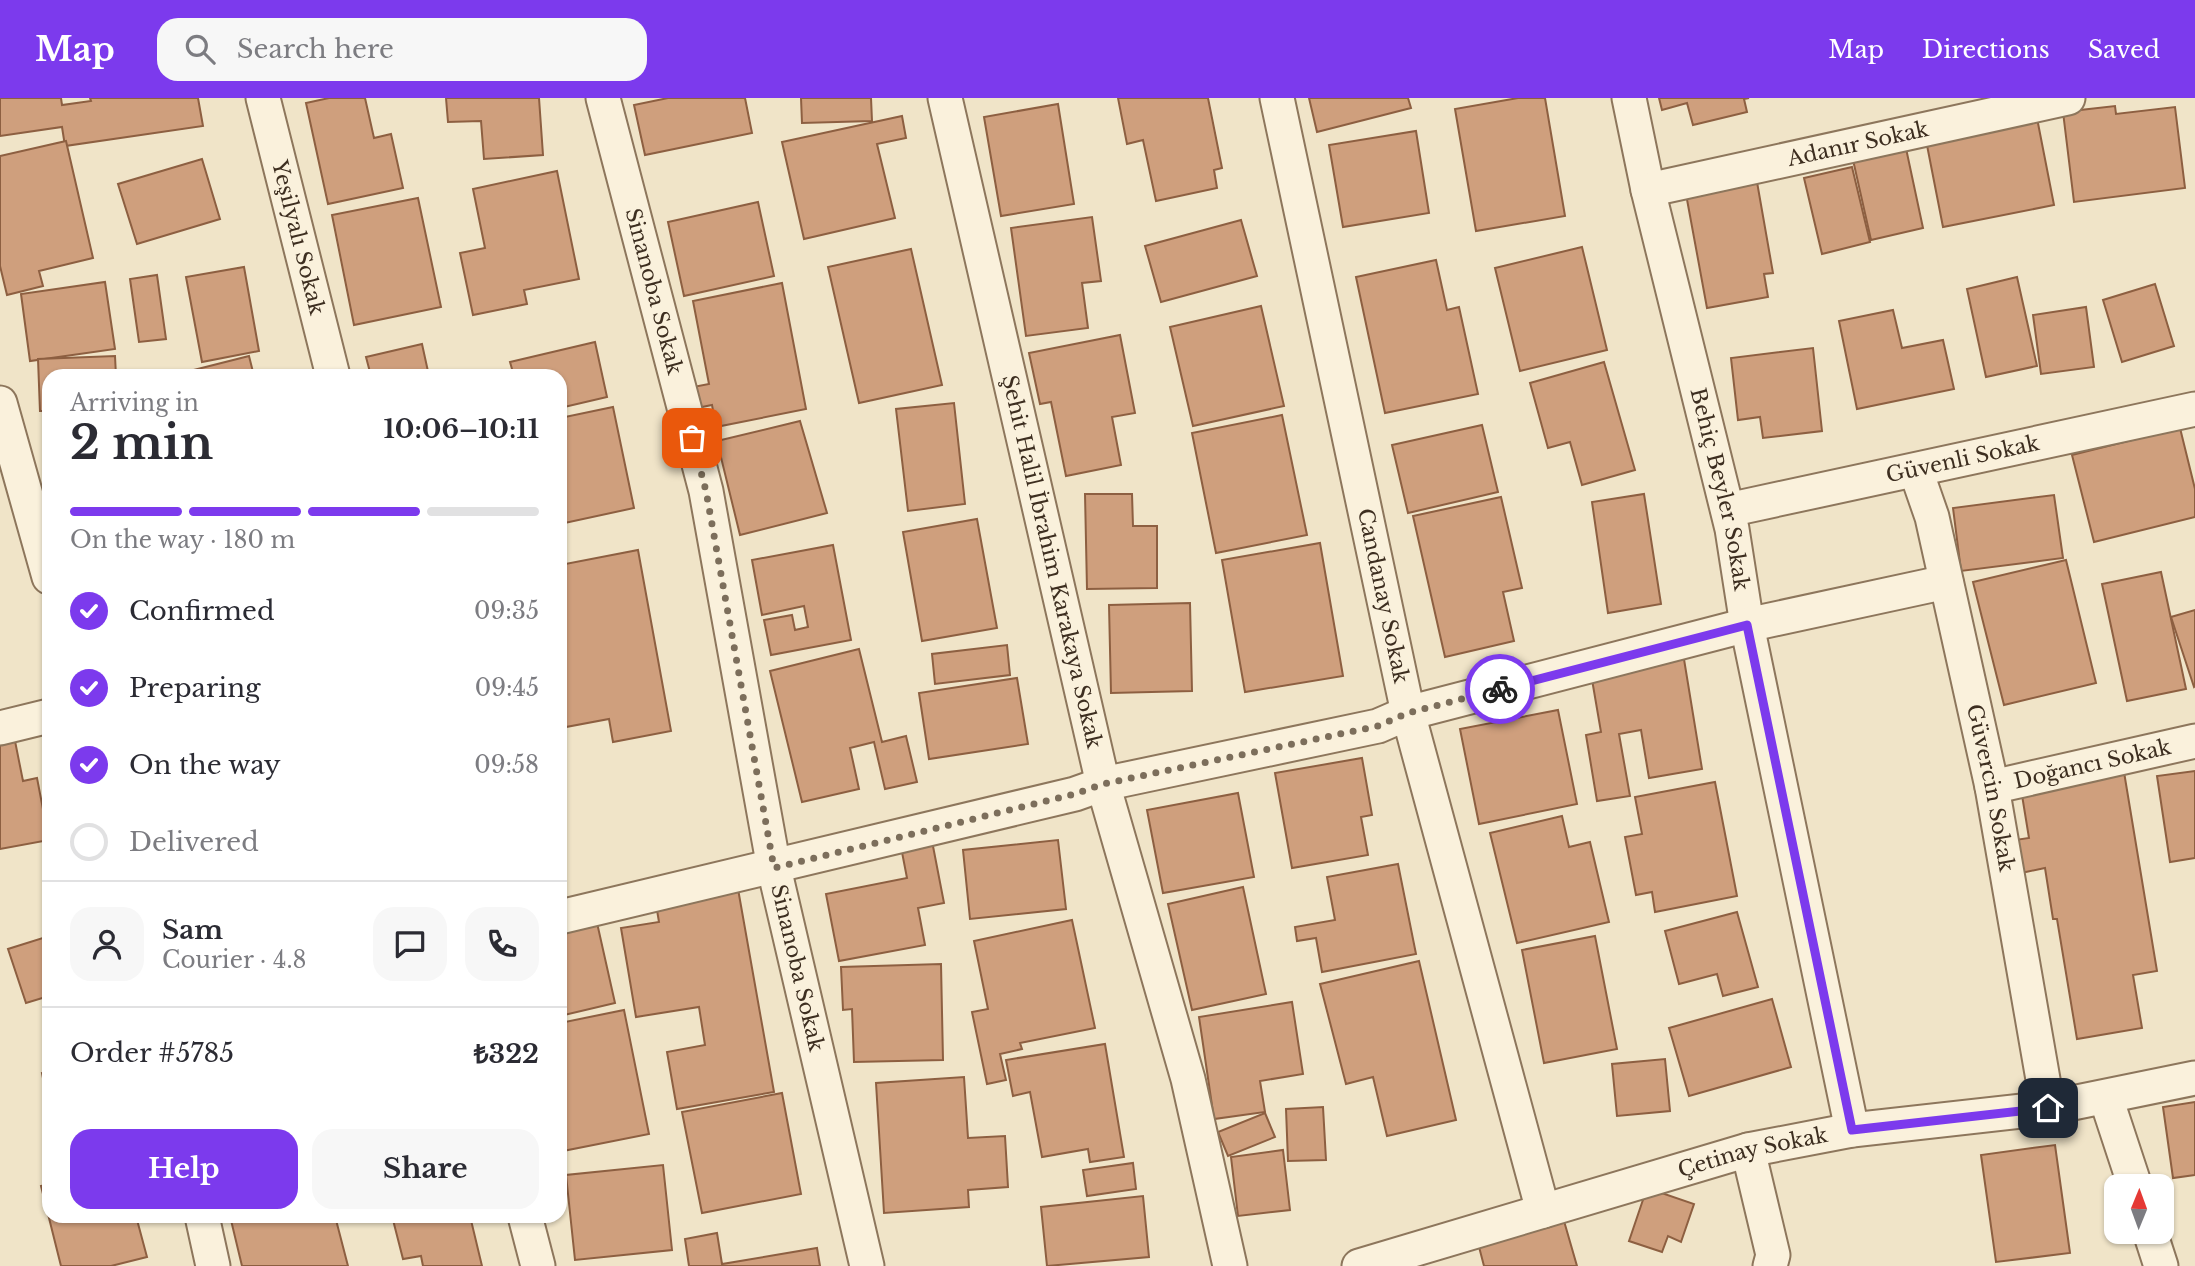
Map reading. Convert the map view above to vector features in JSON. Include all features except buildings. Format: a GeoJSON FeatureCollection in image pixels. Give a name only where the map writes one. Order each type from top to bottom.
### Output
{"type":"FeatureCollection","features":[{"type":"Feature","properties":{"kind":"street","name":"Yeşilyalı Sokak"},"geometry":{"type":"LineString","coordinates":[[264,98],[331,369]]}},
{"type":"Feature","properties":{"kind":"street","name":"Sinanoba Sokak"},"geometry":{"type":"LineString","coordinates":[[603,98],[706,491],[774,868],[867,1266]]}},
{"type":"Feature","properties":{"kind":"street","name":"Şehit Halil İbrahim Karakaya Sokak"},"geometry":{"type":"LineString","coordinates":[[945,98],[1103,784],[1188,1079],[1230,1266]]}},
{"type":"Feature","properties":{"kind":"street","name":"Candanay Sokak"},"geometry":{"type":"LineString","coordinates":[[1277,98],[1408,713],[1543,1211]]}},
{"type":"Feature","properties":{"kind":"street","name":"Behiç Beyler Sokak"},"geometry":{"type":"LineString","coordinates":[[1629,98],[1648,190],[1728,510],[1747,625],[1852,1130]]}},
{"type":"Feature","properties":{"kind":"street","name":"Adanır Sokak"},"geometry":{"type":"LineString","coordinates":[[1648,190],[2068,98]]}},
{"type":"Feature","properties":{"kind":"street"},"geometry":{"type":"LineString","coordinates":[[0,402],[42,552]]}},
{"type":"Feature","properties":{"kind":"street","name":"Güvenli Sokak"},"geometry":{"type":"LineString","coordinates":[[1728,510],[2195,409]]}},
{"type":"Feature","properties":{"kind":"street","name":"Güvercin Sokak"},"geometry":{"type":"LineString","coordinates":[[1916,471],[1932,517],[1992,787],[2048,1108]]}},
{"type":"Feature","properties":{"kind":"street"},"geometry":{"type":"LineString","coordinates":[[567,915],[774,868],[1075,794],[1103,784],[1378,726],[1408,713],[1747,625],[1946,582]]}},
{"type":"Feature","properties":{"kind":"street"},"geometry":{"type":"LineString","coordinates":[[0,727],[42,718]]}},
{"type":"Feature","properties":{"kind":"street","name":"Doğancı Sokak"},"geometry":{"type":"LineString","coordinates":[[1992,787],[2195,741]]}},
{"type":"Feature","properties":{"kind":"street","name":"Çetinay Sokak"},"geometry":{"type":"LineString","coordinates":[[1359,1266],[1748,1150],[1852,1130],[2048,1108],[2195,1078]]}},
{"type":"Feature","properties":{"kind":"street"},"geometry":{"type":"LineString","coordinates":[[2106,1098],[2131,1174]]}},
{"type":"Feature","properties":{"kind":"street"},"geometry":{"type":"LineString","coordinates":[[1748,1150],[1773,1255],[1770,1266]]}},
{"type":"Feature","properties":{"kind":"street"},"geometry":{"type":"LineString","coordinates":[[204,1223],[213,1266]]}},
{"type":"Feature","properties":{"kind":"street"},"geometry":{"type":"LineString","coordinates":[[527,1223],[538,1266]]}},
{"type":"Feature","properties":{"kind":"street"},"geometry":{"type":"LineString","coordinates":[[2154,1244],[2161,1266]]}},
{"type":"Feature","properties":{"kind":"way so far"},"geometry":{"type":"LineString","coordinates":[[692,438],[706,491],[774,868],[1075,794],[1103,784],[1378,726],[1408,713],[1500,689]]}},
{"type":"Feature","properties":{"kind":"route"},"geometry":{"type":"LineString","coordinates":[[1500,689],[1747,625],[1796,874],[1852,1130],[2048,1108]]}}]}
